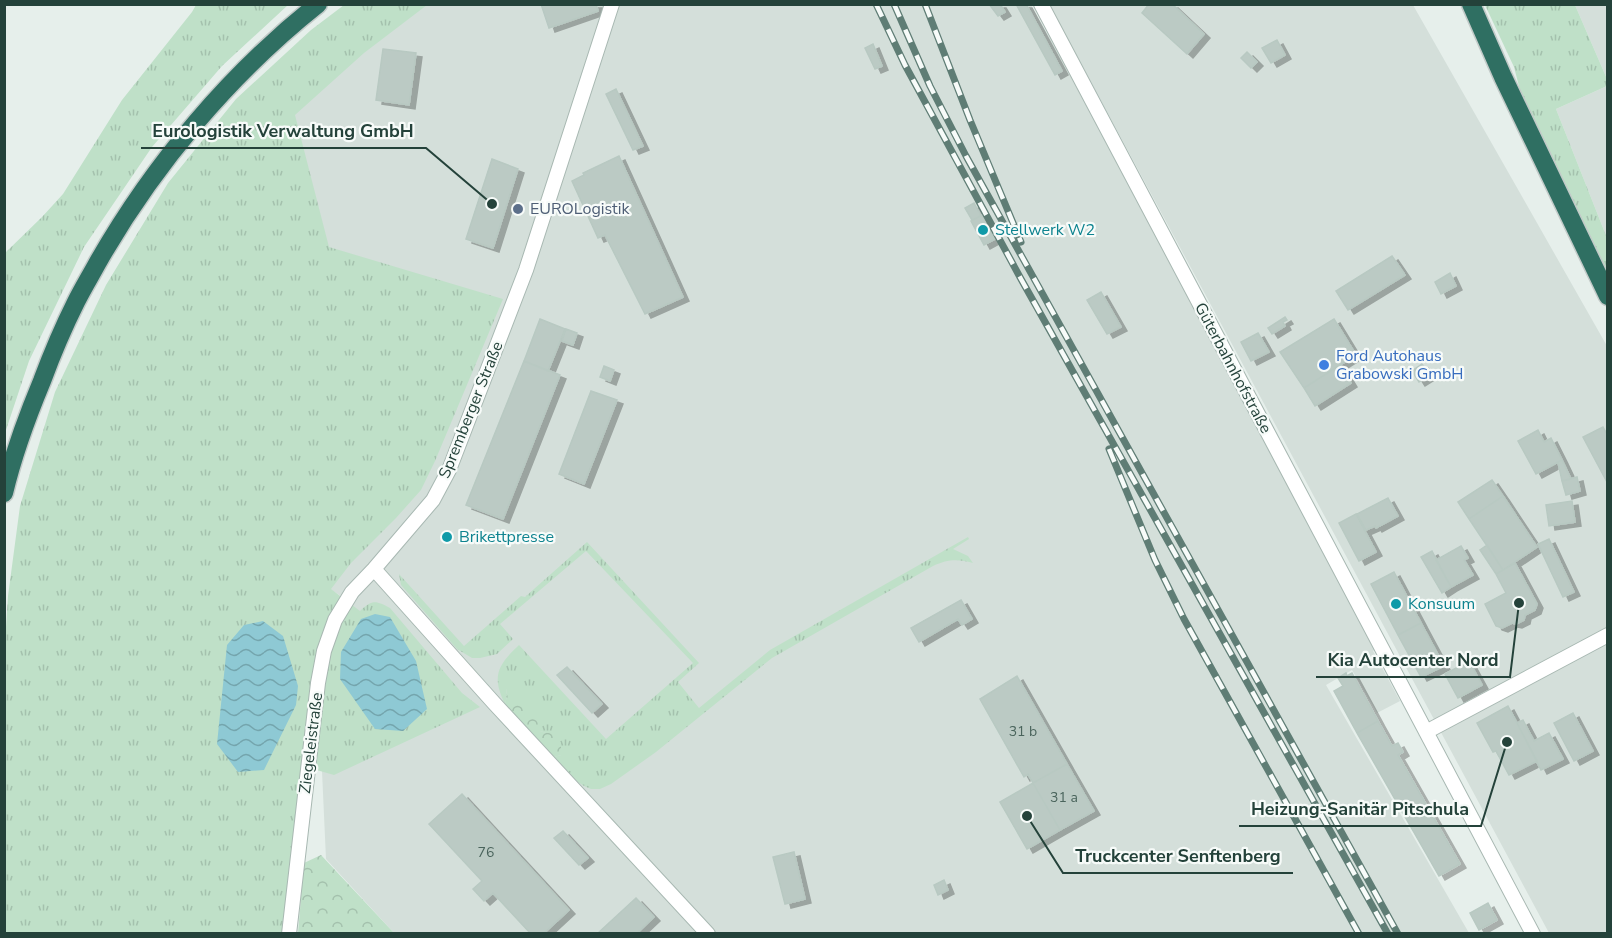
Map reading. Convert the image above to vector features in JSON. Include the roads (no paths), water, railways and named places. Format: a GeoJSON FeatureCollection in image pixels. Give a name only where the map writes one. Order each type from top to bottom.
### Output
{"type":"FeatureCollection","features":[{"type":"Feature","properties":{"kind":"highway"},"geometry":{"type":"LineString","coordinates":[[4,493],[25,422],[51,357],[77,300],[121,224],[174,150],[211,106],[263,51],[318,4]]}},
{"type":"Feature","properties":{"kind":"highway"},"geometry":{"type":"LineString","coordinates":[[1471,4],[1503,77],[1608,296]]}},
{"type":"Feature","properties":{"kind":"street","name":"Spremberger Straße"},"geometry":{"type":"LineString","coordinates":[[375,569],[433,500],[449,470],[525,270],[612,4]]}},
{"type":"Feature","properties":{"kind":"street","name":"Güterbahnhofstraße"},"geometry":{"type":"LineString","coordinates":[[1041,4],[1533,933]]}},
{"type":"Feature","properties":{"kind":"street","name":"Ziegeleistraße"},"geometry":{"type":"LineString","coordinates":[[289,933],[324,651],[335,620],[352,592],[375,569]]}},
{"type":"Feature","properties":{"kind":"street"},"geometry":{"type":"LineString","coordinates":[[375,569],[502,711],[708,933]]}},
{"type":"Feature","properties":{"kind":"street"},"geometry":{"type":"LineString","coordinates":[[1426,732],[1608,635]]}},
{"type":"Feature","properties":{"kind":"water"},"geometry":{"type":"Polygon","coordinates":[[[375,614],[390,617],[416,661],[427,709],[403,731],[375,729],[340,679],[341,652],[361,619],[375,614]]]}},
{"type":"Feature","properties":{"kind":"water"},"geometry":{"type":"Polygon","coordinates":[[[263,621],[283,636],[298,686],[296,705],[264,770],[238,772],[217,744],[227,645],[244,625],[263,621]]]}},
{"type":"Feature","properties":{"kind":"railway"},"geometry":{"type":"LineString","coordinates":[[876,4],[905,65],[1021,279],[1388,934]]}},
{"type":"Feature","properties":{"kind":"railway"},"geometry":{"type":"LineString","coordinates":[[894,4],[930,86],[966,156],[1398,934]]}},
{"type":"Feature","properties":{"kind":"railway"},"geometry":{"type":"LineString","coordinates":[[925,4],[1021,242]]}},
{"type":"Feature","properties":{"kind":"railway"},"geometry":{"type":"LineString","coordinates":[[1109,449],[1155,560],[1184,619],[1359,934]]}},
{"type":"Feature","properties":{"kind":"place","name":"Eurologistik Verwaltung GmbH"},"geometry":{"type":"Point","coordinates":[492,204]}},
{"type":"Feature","properties":{"kind":"place","name":"EUROLogistik"},"geometry":{"type":"Point","coordinates":[518,209]}},
{"type":"Feature","properties":{"kind":"place","name":"Stellwerk W2"},"geometry":{"type":"Point","coordinates":[983,230]}},
{"type":"Feature","properties":{"kind":"place","name":"Ford Autohaus Grabowski GmbH"},"geometry":{"type":"Point","coordinates":[1324,365]}},
{"type":"Feature","properties":{"kind":"place","name":"Brikettpresse"},"geometry":{"type":"Point","coordinates":[447,537]}},
{"type":"Feature","properties":{"kind":"place","name":"Kia Autocenter Nord"},"geometry":{"type":"Point","coordinates":[1519,603]}},
{"type":"Feature","properties":{"kind":"place","name":"Konsuum"},"geometry":{"type":"Point","coordinates":[1396,604]}},
{"type":"Feature","properties":{"kind":"place","name":"Heizung-Sanitär Pitschula"},"geometry":{"type":"Point","coordinates":[1507,742]}},
{"type":"Feature","properties":{"kind":"place","name":"Truckcenter Senftenberg"},"geometry":{"type":"Point","coordinates":[1027,816]}}]}
